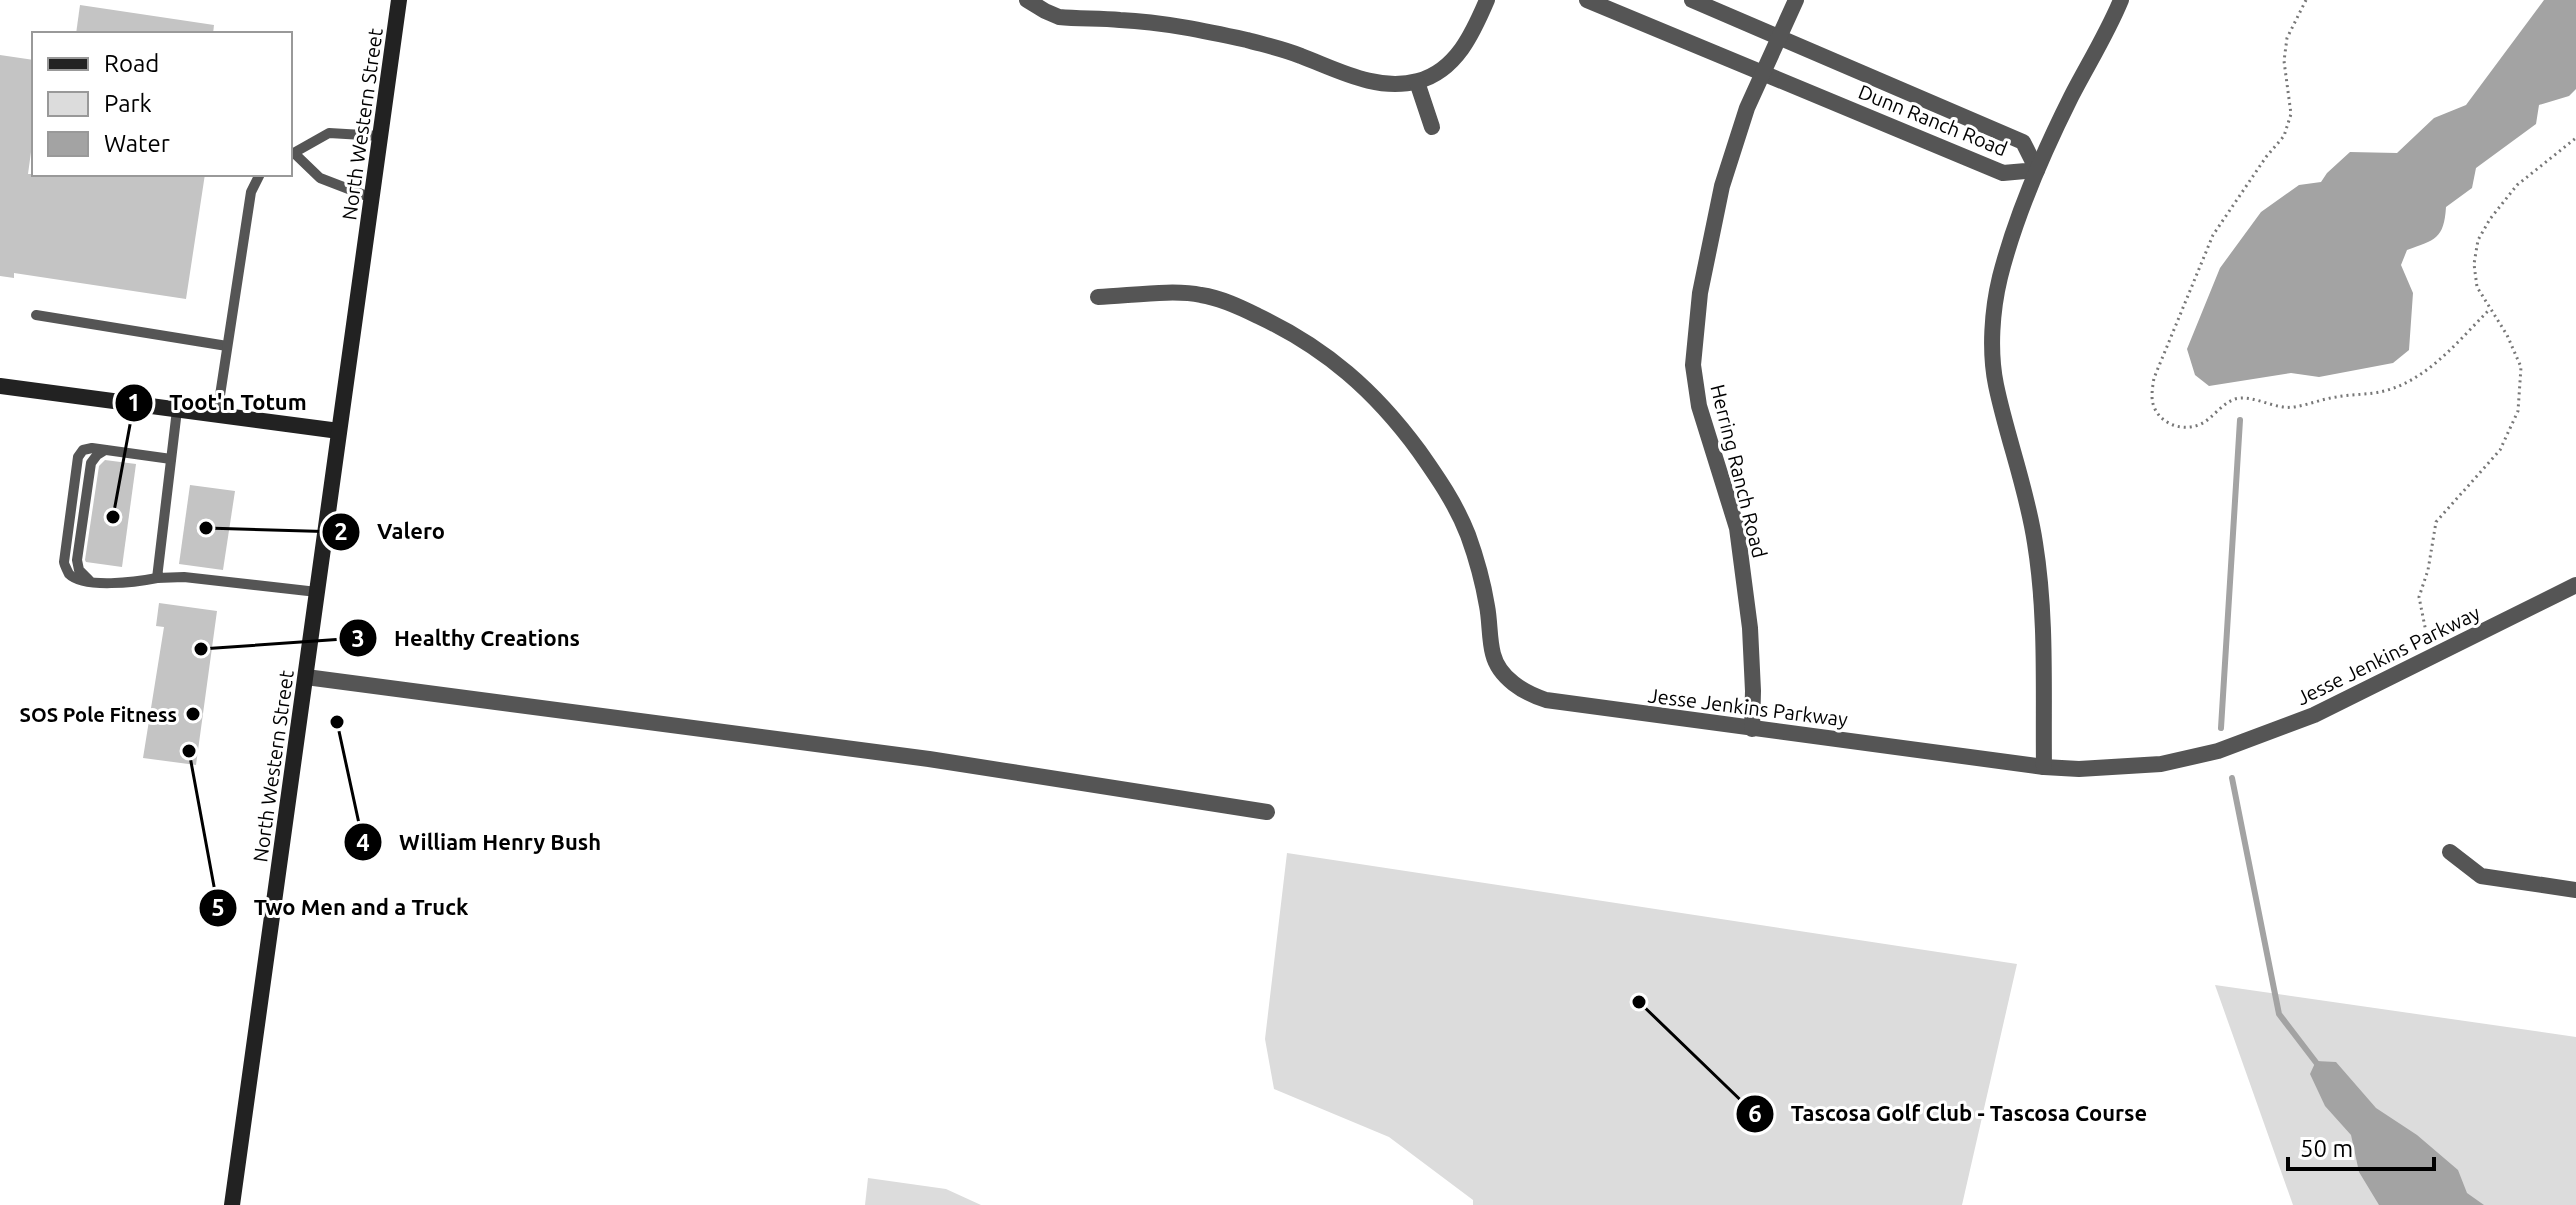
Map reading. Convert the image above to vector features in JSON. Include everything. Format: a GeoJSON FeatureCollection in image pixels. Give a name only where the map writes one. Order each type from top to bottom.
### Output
{"type":"FeatureCollection","features":[{"type":"Feature","properties":{"kind":"main road","name":"North Western Street"},"geometry":{"type":"LineString","coordinates":[[232,1205],[399,0]]}},
{"type":"Feature","properties":{"kind":"main road"},"geometry":{"type":"LineString","coordinates":[[0,386],[339,431]]}},
{"type":"Feature","properties":{"kind":"street"},"geometry":{"type":"LineString","coordinates":[[1027,0],[1059,17],[1159,23],[1247,40],[1297,54],[1367,81],[1392,84],[1417,82],[1437,74],[1452,62],[1469,38],[1487,0]]}},
{"type":"Feature","properties":{"kind":"street","name":"Dunn Ranch Road"},"geometry":{"type":"LineString","coordinates":[[1587,0],[2003,173],[2037,170],[2023,142],[1692,0]]}},
{"type":"Feature","properties":{"kind":"street","name":"Herring Ranch Road"},"geometry":{"type":"LineString","coordinates":[[1752,729],[1750,628],[1737,528],[1699,406],[1693,365],[1700,293],[1722,186],[1747,108],[1796,0]]}},
{"type":"Feature","properties":{"kind":"street"},"geometry":{"type":"LineString","coordinates":[[2044,767],[2036,546],[2025,489],[1996,384],[1993,339],[2000,278],[2019,209],[2121,0]]}},
{"type":"Feature","properties":{"kind":"street"},"geometry":{"type":"LineString","coordinates":[[1417,82],[1432,127]]}},
{"type":"Feature","properties":{"kind":"street","name":"Jesse Jenkins Parkway"},"geometry":{"type":"LineString","coordinates":[[1098,297],[1178,293],[1217,298],[1287,330],[1344,368],[1394,417],[1440,480],[1469,537],[1487,602],[1492,652],[1504,674],[1527,694],[1573,705],[2044,767],[2079,769],[2161,764],[2218,751],[2314,715],[2576,585]]}},
{"type":"Feature","properties":{"kind":"street"},"geometry":{"type":"LineString","coordinates":[[306,677],[929,759],[1267,812]]}},
{"type":"Feature","properties":{"kind":"street"},"geometry":{"type":"LineString","coordinates":[[2450,852],[2481,876],[2576,890]]}},
{"type":"Feature","properties":{"kind":"lane"},"geometry":{"type":"LineString","coordinates":[[372,198],[320,178],[292,154],[329,133],[380,136]]}},
{"type":"Feature","properties":{"kind":"lane"},"geometry":{"type":"LineString","coordinates":[[217,415],[251,192],[259,176]]}},
{"type":"Feature","properties":{"kind":"lane"},"geometry":{"type":"LineString","coordinates":[[36,315],[227,346]]}},
{"type":"Feature","properties":{"kind":"lane"},"geometry":{"type":"LineString","coordinates":[[157,578],[177,410]]}},
{"type":"Feature","properties":{"kind":"lane"},"geometry":{"type":"LineString","coordinates":[[171,459],[105,450],[91,463],[77,560],[79,570],[89,580],[128,583],[184,577],[317,592]]}},
{"type":"Feature","properties":{"kind":"path"},"geometry":{"type":"LineString","coordinates":[[2306,0],[2287,38],[2284,61],[2291,114],[2284,136],[2213,235],[2154,378],[2151,399],[2163,421],[2178,428],[2201,424],[2236,399],[2256,400],[2278,408],[2384,391],[2412,380],[2439,360],[2489,310]]}},
{"type":"Feature","properties":{"kind":"path"},"geometry":{"type":"LineString","coordinates":[[2439,652],[2426,632],[2419,597],[2428,570],[2436,522],[2500,450],[2518,411],[2521,367],[2507,335],[2477,287],[2474,264],[2478,240],[2517,185],[2576,138]]}},
{"type":"Feature","properties":{"kind":"green space"},"geometry":{"type":"Polygon","coordinates":[[[1287,853],[2017,964],[1962,1205],[1473,1205],[1473,1200],[1389,1137],[1274,1089],[1265,1039],[1287,853]]]}},
{"type":"Feature","properties":{"kind":"green space"},"geometry":{"type":"Polygon","coordinates":[[[2215,985],[2576,1037],[2576,1205],[2293,1205],[2215,985]]]}},
{"type":"Feature","properties":{"kind":"green space"},"geometry":{"type":"Polygon","coordinates":[[[868,1178],[946,1189],[981,1205],[865,1205],[868,1178]]]}},
{"type":"Feature","properties":{"kind":"water"},"geometry":{"type":"Polygon","coordinates":[[[2544,0],[2576,0],[2576,89],[2569,96],[2539,105],[2536,124],[2476,168],[2472,188],[2446,207],[2443,226],[2436,237],[2407,250],[2401,265],[2413,293],[2409,350],[2393,363],[2319,377],[2291,373],[2209,386],[2195,375],[2187,349],[2220,268],[2261,212],[2299,185],[2321,182],[2350,152],[2397,153],[2434,118],[2466,105],[2544,0]]]}},
{"type":"Feature","properties":{"kind":"water"},"geometry":{"type":"Polygon","coordinates":[[[2316,1061],[2336,1062],[2376,1108],[2417,1135],[2458,1170],[2467,1193],[2484,1205],[2379,1205],[2359,1172],[2351,1135],[2325,1106],[2310,1074],[2316,1061]]]}},
{"type":"Feature","properties":{"kind":"building"},"geometry":{"type":"Polygon","coordinates":[[[80,5],[214,25],[213,32],[76,32],[80,5]]]}},
{"type":"Feature","properties":{"kind":"building"},"geometry":{"type":"Polygon","coordinates":[[[0,55],[32,60],[32,145],[28,174],[205,176],[186,299],[14,273],[14,278],[0,276],[0,55]]]}},
{"type":"Feature","properties":{"kind":"building"},"geometry":{"type":"Polygon","coordinates":[[[105,460],[136,464],[122,567],[85,560],[99,466],[105,460]]]}},
{"type":"Feature","properties":{"kind":"building"},"geometry":{"type":"Polygon","coordinates":[[[190,485],[235,491],[223,570],[179,564],[190,485]]]}},
{"type":"Feature","properties":{"kind":"building"},"geometry":{"type":"Polygon","coordinates":[[[159,603],[217,611],[196,765],[143,758],[164,627],[156,626],[159,603]]]}},
{"type":"Feature","properties":{"kind":"waterway"},"geometry":{"type":"LineString","coordinates":[[2221,728],[2240,420]]}},
{"type":"Feature","properties":{"kind":"waterway"},"geometry":{"type":"LineString","coordinates":[[2232,778],[2279,1014],[2318,1065]]}},
{"type":"Feature","properties":{"kind":"place","name":"Toot'n Totum"},"geometry":{"type":"Point","coordinates":[113,517]}},
{"type":"Feature","properties":{"kind":"place","name":"Valero"},"geometry":{"type":"Point","coordinates":[206,528]}},
{"type":"Feature","properties":{"kind":"place","name":"Healthy Creations"},"geometry":{"type":"Point","coordinates":[201,649]}},
{"type":"Feature","properties":{"kind":"place","name":"SOS Pole Fitness"},"geometry":{"type":"Point","coordinates":[193,714]}},
{"type":"Feature","properties":{"kind":"place","name":"William Henry Bush"},"geometry":{"type":"Point","coordinates":[337,722]}},
{"type":"Feature","properties":{"kind":"place","name":"Two Men and a Truck"},"geometry":{"type":"Point","coordinates":[189,751]}},
{"type":"Feature","properties":{"kind":"place","name":"Tascosa Golf Club - Tascosa Course"},"geometry":{"type":"Point","coordinates":[1639,1002]}}]}
